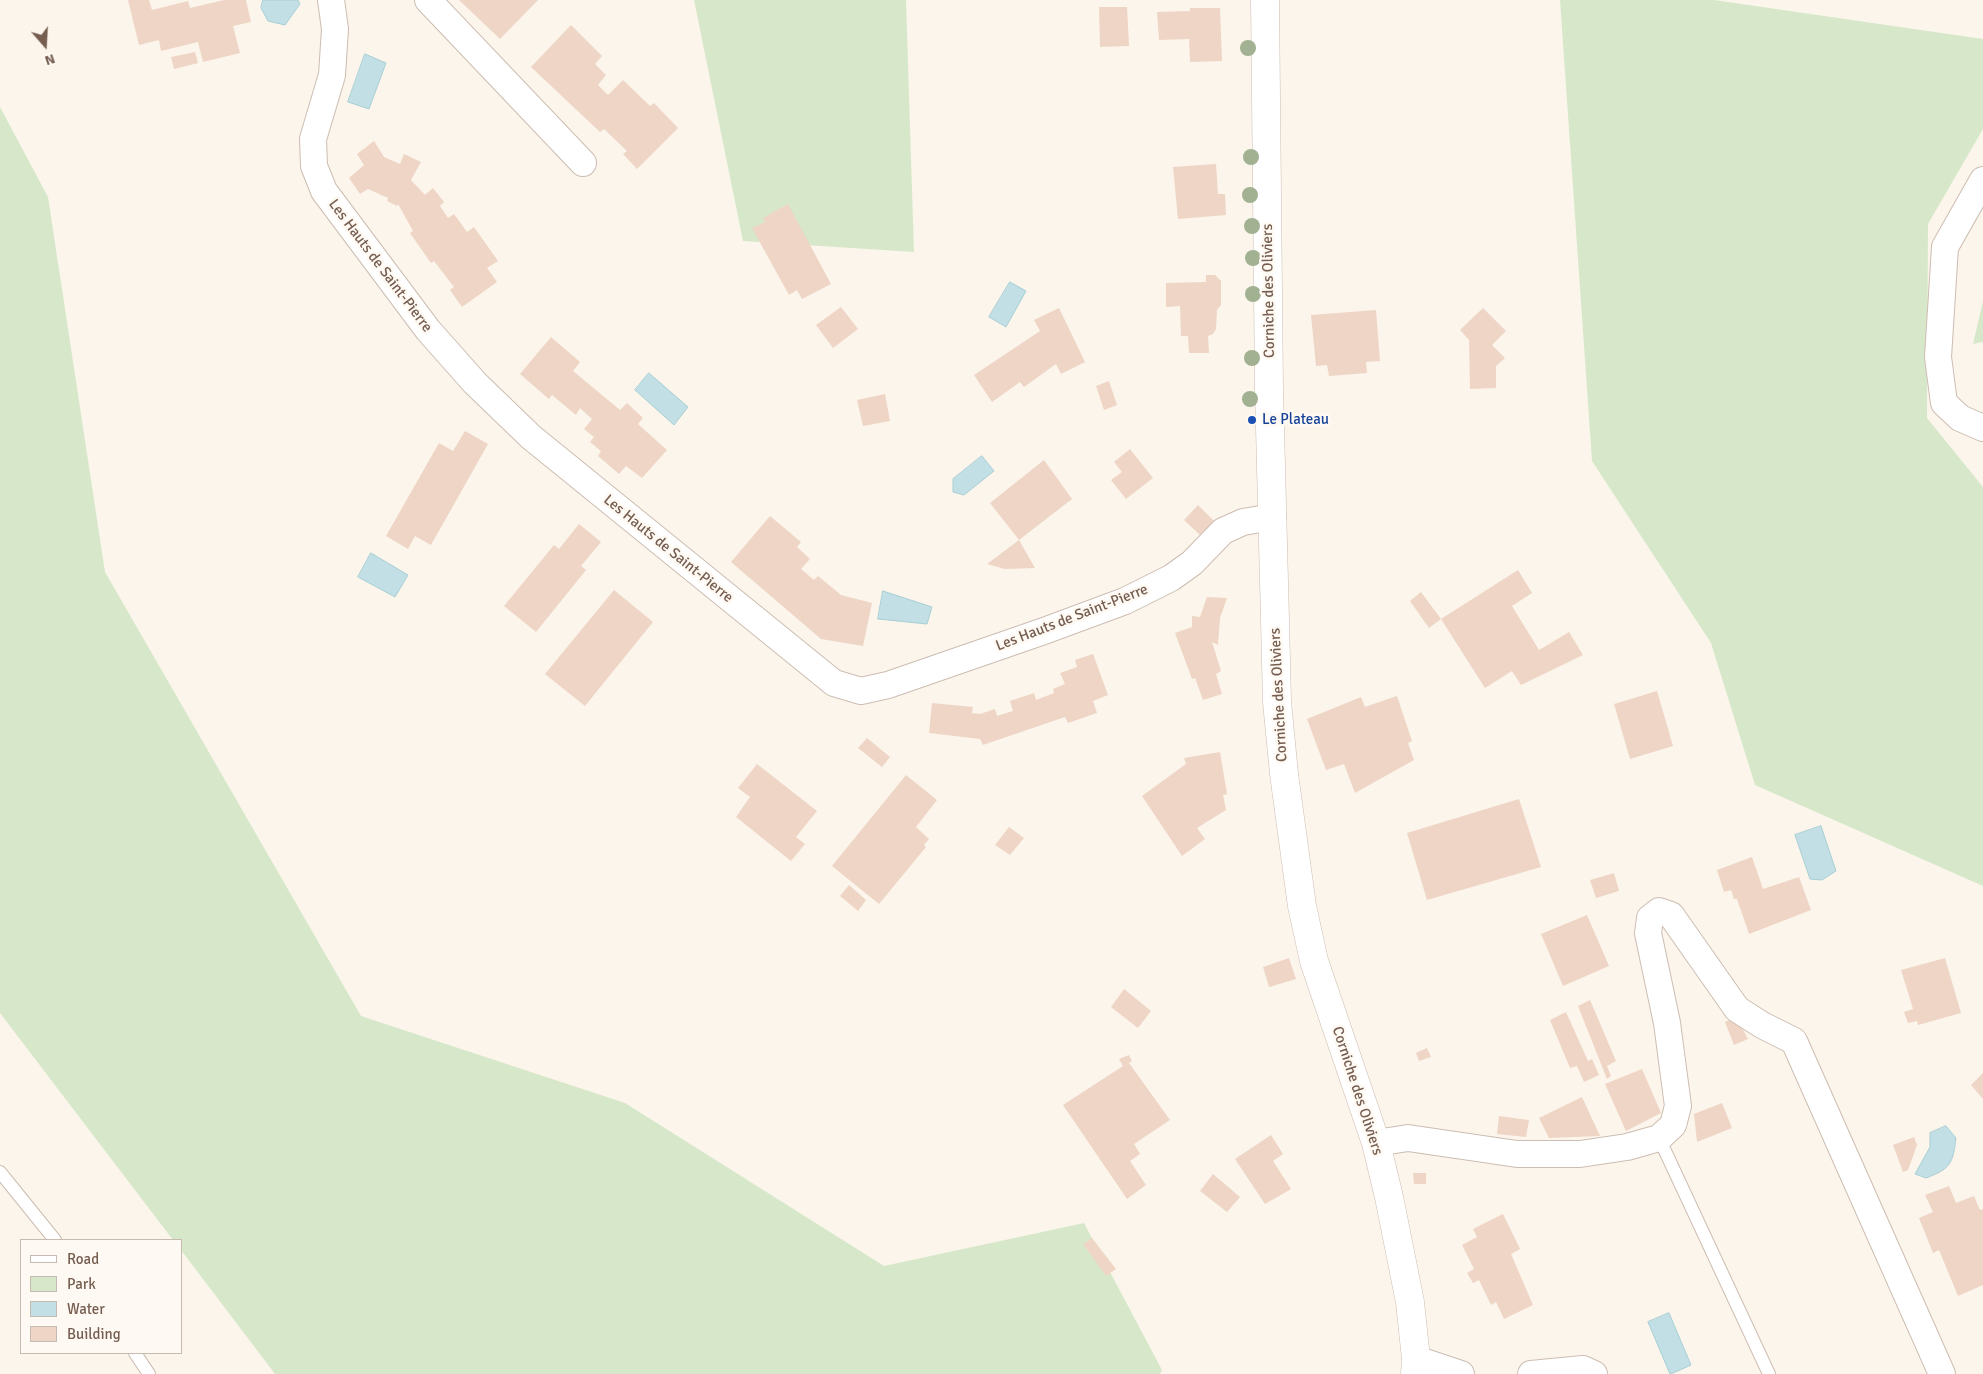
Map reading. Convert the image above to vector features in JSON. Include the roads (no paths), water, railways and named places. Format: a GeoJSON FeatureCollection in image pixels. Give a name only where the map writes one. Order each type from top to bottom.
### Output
{"type":"FeatureCollection","features":[{"type":"Feature","properties":{"kind":"street","name":"Les Hauts de Saint-Pierre"},"geometry":{"type":"LineString","coordinates":[[331,0],[335,29],[332,76],[313,139],[314,166],[324,191],[428,330],[475,383],[546,449],[834,684],[861,691],[888,685],[1125,601],[1171,578],[1192,563],[1223,531],[1243,522],[1273,517]]}},
{"type":"Feature","properties":{"kind":"street"},"geometry":{"type":"LineString","coordinates":[[428,0],[583,163]]}},
{"type":"Feature","properties":{"kind":"street","name":"Corniche des Oliviers"},"geometry":{"type":"LineString","coordinates":[[1264,0],[1277,702],[1284,774],[1302,906],[1314,960],[1376,1143],[1389,1197],[1410,1302],[1415,1366]]}},
{"type":"Feature","properties":{"kind":"street"},"geometry":{"type":"LineString","coordinates":[[1983,180],[1945,248],[1938,357],[1944,403],[1960,418],[1983,428]]}},
{"type":"Feature","properties":{"kind":"street"},"geometry":{"type":"LineString","coordinates":[[1376,1143],[1408,1138],[1517,1154],[1580,1154],[1627,1147],[1659,1138],[1673,1125],[1678,1106],[1667,1023],[1648,933],[1650,918],[1659,911],[1671,914],[1737,1009],[1762,1025],[1794,1041],[1942,1374]]}},
{"type":"Feature","properties":{"kind":"street"},"geometry":{"type":"LineString","coordinates":[[1415,1366],[1462,1374]]}},
{"type":"Feature","properties":{"kind":"street"},"geometry":{"type":"LineString","coordinates":[[1531,1374],[1583,1369],[1594,1374]]}},
{"type":"Feature","properties":{"kind":"lane"},"geometry":{"type":"LineString","coordinates":[[1659,1138],[1769,1374]]}},
{"type":"Feature","properties":{"kind":"lane"},"geometry":{"type":"LineString","coordinates":[[0,1172],[54,1239]]}},
{"type":"Feature","properties":{"kind":"lane"},"geometry":{"type":"LineString","coordinates":[[136,1354],[149,1374]]}},
{"type":"Feature","properties":{"kind":"water"},"geometry":{"type":"Polygon","coordinates":[[[263,0],[298,0],[300,4],[285,25],[268,21],[261,8],[263,0]]]}},
{"type":"Feature","properties":{"kind":"water"},"geometry":{"type":"Polygon","coordinates":[[[365,54],[386,63],[369,109],[348,102],[365,54]]]}},
{"type":"Feature","properties":{"kind":"water"},"geometry":{"type":"Polygon","coordinates":[[[1010,282],[1026,291],[1006,327],[989,317],[1010,282]]]}},
{"type":"Feature","properties":{"kind":"water"},"geometry":{"type":"Polygon","coordinates":[[[649,373],[688,407],[674,425],[635,390],[649,373]]]}},
{"type":"Feature","properties":{"kind":"water"},"geometry":{"type":"Polygon","coordinates":[[[982,456],[994,471],[964,495],[953,492],[953,479],[982,456]]]}},
{"type":"Feature","properties":{"kind":"water"},"geometry":{"type":"Polygon","coordinates":[[[371,553],[408,575],[395,597],[358,577],[371,553]]]}},
{"type":"Feature","properties":{"kind":"water"},"geometry":{"type":"Polygon","coordinates":[[[883,591],[932,607],[927,624],[878,619],[883,591]]]}},
{"type":"Feature","properties":{"kind":"water"},"geometry":{"type":"Polygon","coordinates":[[[1821,826],[1836,871],[1822,880],[1810,879],[1795,835],[1821,826]]]}},
{"type":"Feature","properties":{"kind":"water"},"geometry":{"type":"Polygon","coordinates":[[[1946,1126],[1956,1138],[1952,1160],[1940,1172],[1926,1178],[1915,1174],[1930,1147],[1930,1133],[1946,1126]]]}},
{"type":"Feature","properties":{"kind":"water"},"geometry":{"type":"Polygon","coordinates":[[[1669,1313],[1691,1365],[1671,1374],[1648,1322],[1669,1313]]]}},
{"type":"Feature","properties":{"kind":"place","name":"Le Plateau"},"geometry":{"type":"Point","coordinates":[1252,420]}}]}
